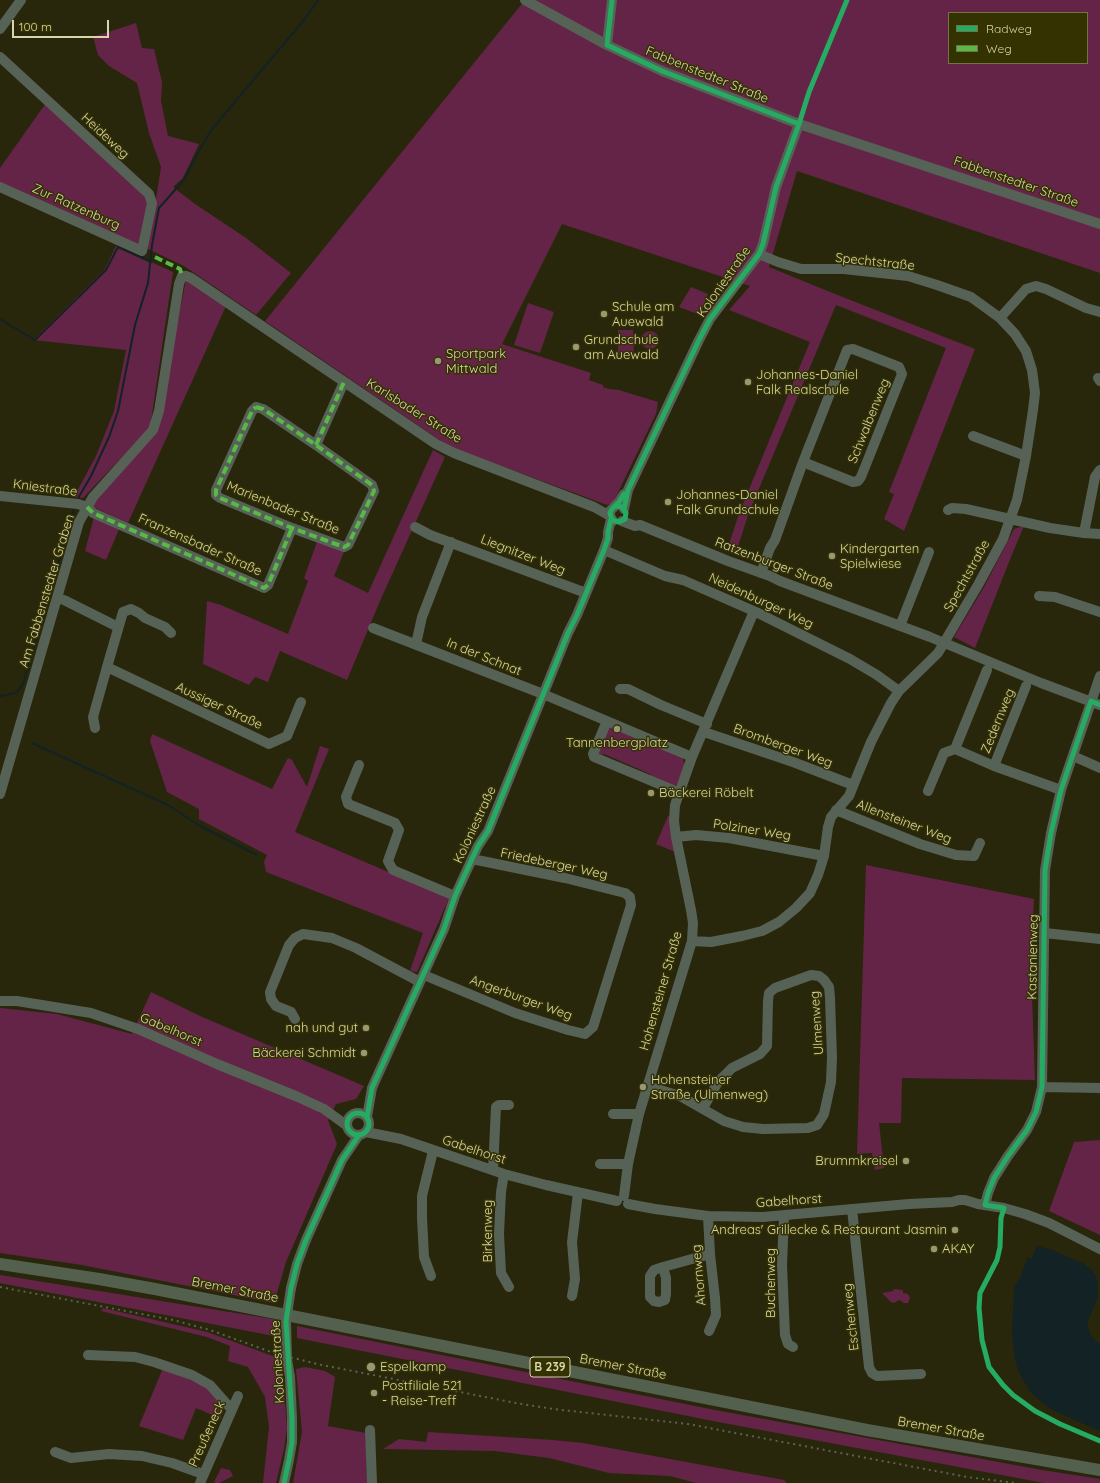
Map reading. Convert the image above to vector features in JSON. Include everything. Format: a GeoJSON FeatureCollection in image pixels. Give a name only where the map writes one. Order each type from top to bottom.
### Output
{"type":"FeatureCollection","features":[{"type":"Feature","properties":{"kind":"main road","name":"Bremer Straße"},"geometry":{"type":"LineString","coordinates":[[0,1264],[155,1289],[868,1430],[1100,1470]]}},
{"type":"Feature","properties":{"kind":"street"},"geometry":{"type":"LineString","coordinates":[[0,30],[21,0]]}},
{"type":"Feature","properties":{"kind":"street","name":"Fabbenstedter Straße"},"geometry":{"type":"LineString","coordinates":[[526,0],[607,45],[662,71],[799,124],[1100,224]]}},
{"type":"Feature","properties":{"kind":"street"},"geometry":{"type":"LineString","coordinates":[[607,45],[612,0]]}},
{"type":"Feature","properties":{"kind":"street","name":"Heideweg"},"geometry":{"type":"LineString","coordinates":[[0,57],[149,194],[152,203],[142,251]]}},
{"type":"Feature","properties":{"kind":"street","name":"Koloniestraße"},"geometry":{"type":"LineString","coordinates":[[354,1114],[363,1106],[372,1088],[444,929],[455,896],[478,846],[488,831],[568,633],[608,538],[613,534],[618,514],[628,490],[674,392],[709,321],[759,254],[763,244],[776,187],[799,124]]}},
{"type":"Feature","properties":{"kind":"street","name":"Zur Ratzenburg"},"geometry":{"type":"LineString","coordinates":[[0,187],[142,251]]}},
{"type":"Feature","properties":{"kind":"street","name":"Spechtstraße"},"geometry":{"type":"LineString","coordinates":[[692,941],[711,942],[762,931],[779,922],[810,894],[824,856],[828,827],[832,817],[836,810],[849,796],[881,721],[899,691],[938,653],[1003,539],[1017,500],[1026,456],[1035,393],[1032,370],[1026,351],[1016,334],[1000,318],[970,297],[908,276],[844,269],[801,269],[759,254]]}},
{"type":"Feature","properties":{"kind":"street","name":"Am Fabbenstedter Graben"},"geometry":{"type":"LineString","coordinates":[[0,794],[80,522],[79,505],[93,497],[153,430],[159,411],[179,284],[182,276],[191,278],[255,322]]}},
{"type":"Feature","properties":{"kind":"street"},"geometry":{"type":"LineString","coordinates":[[1000,318],[1026,289],[1036,286],[1046,289],[1086,308],[1100,312]]}},
{"type":"Feature","properties":{"kind":"street","name":"Karlsbader Straße"},"geometry":{"type":"LineString","coordinates":[[255,322],[448,451],[594,507],[618,514]]}},
{"type":"Feature","properties":{"kind":"street","name":"Schwalbenweg"},"geometry":{"type":"LineString","coordinates":[[761,573],[770,548],[775,540],[803,462],[847,350],[853,349],[899,367],[902,374],[861,477],[858,481],[853,482],[803,462]]}},
{"type":"Feature","properties":{"kind":"street"},"geometry":{"type":"LineString","coordinates":[[316,445],[344,382]]}},
{"type":"Feature","properties":{"kind":"street","name":"Marienbader Straße"},"geometry":{"type":"LineString","coordinates":[[256,407],[263,409],[316,445],[372,485],[374,491],[348,545],[344,547],[292,528],[216,495],[216,490],[252,411],[256,407]]}},
{"type":"Feature","properties":{"kind":"street"},"geometry":{"type":"LineString","coordinates":[[973,436],[1026,456]]}},
{"type":"Feature","properties":{"kind":"street"},"geometry":{"type":"LineString","coordinates":[[1084,533],[1095,477],[1100,470]]}},
{"type":"Feature","properties":{"kind":"street","name":"Kniestraße"},"geometry":{"type":"LineString","coordinates":[[0,496],[79,505]]}},
{"type":"Feature","properties":{"kind":"street","name":"Franzensbader Straße"},"geometry":{"type":"LineString","coordinates":[[79,505],[93,513],[264,588],[268,585],[292,528]]}},
{"type":"Feature","properties":{"kind":"street"},"geometry":{"type":"LineString","coordinates":[[948,510],[952,508],[966,509],[1010,520],[1084,533],[1100,534]]}},
{"type":"Feature","properties":{"kind":"street","name":"Ratzenburger Straße"},"geometry":{"type":"LineString","coordinates":[[618,514],[635,526],[640,525],[1096,703]]}},
{"type":"Feature","properties":{"kind":"street","name":"Liegnitzer Weg"},"geometry":{"type":"LineString","coordinates":[[415,527],[586,593]]}},
{"type":"Feature","properties":{"kind":"street"},"geometry":{"type":"LineString","coordinates":[[416,644],[422,617],[451,542]]}},
{"type":"Feature","properties":{"kind":"street","name":"Neidenburger Weg"},"geometry":{"type":"LineString","coordinates":[[604,550],[665,576],[683,580],[756,612],[850,659],[877,675],[899,691]]}},
{"type":"Feature","properties":{"kind":"street"},"geometry":{"type":"LineString","coordinates":[[900,626],[929,552]]}},
{"type":"Feature","properties":{"kind":"street"},"geometry":{"type":"LineString","coordinates":[[1039,596],[1055,597],[1100,612]]}},
{"type":"Feature","properties":{"kind":"street"},"geometry":{"type":"LineString","coordinates":[[57,598],[118,627]]}},
{"type":"Feature","properties":{"kind":"street"},"geometry":{"type":"LineString","coordinates":[[96,728],[93,717],[123,612],[131,609],[139,612],[145,618],[165,627],[171,633]]}},
{"type":"Feature","properties":{"kind":"street"},"geometry":{"type":"LineString","coordinates":[[607,721],[593,754],[594,757],[678,792],[752,616],[756,612]]}},
{"type":"Feature","properties":{"kind":"street","name":"In der Schnat"},"geometry":{"type":"LineString","coordinates":[[373,628],[543,694]]}},
{"type":"Feature","properties":{"kind":"street","name":"Aussiger Straße"},"geometry":{"type":"LineString","coordinates":[[107,667],[269,744],[287,736],[301,702]]}},
{"type":"Feature","properties":{"kind":"street"},"geometry":{"type":"LineString","coordinates":[[928,791],[944,753],[955,749],[987,670]]}},
{"type":"Feature","properties":{"kind":"street","name":"Kastanienweg"},"geometry":{"type":"LineString","coordinates":[[985,1206],[994,1178],[1027,1130],[1036,1112],[1042,1087],[1046,870],[1051,833],[1061,790],[1073,756],[1096,703],[1100,676]]}},
{"type":"Feature","properties":{"kind":"street","name":"Zedernweg"},"geometry":{"type":"LineString","coordinates":[[994,766],[1026,686]]}},
{"type":"Feature","properties":{"kind":"street"},"geometry":{"type":"LineString","coordinates":[[620,689],[628,689],[705,728]]}},
{"type":"Feature","properties":{"kind":"street"},"geometry":{"type":"LineString","coordinates":[[543,694],[692,757]]}},
{"type":"Feature","properties":{"kind":"street","name":"Bromberger Weg"},"geometry":{"type":"LineString","coordinates":[[705,728],[854,785]]}},
{"type":"Feature","properties":{"kind":"street","name":"Zedernweg"},"geometry":{"type":"LineString","coordinates":[[955,749],[994,766],[1061,790]]}},
{"type":"Feature","properties":{"kind":"street"},"geometry":{"type":"LineString","coordinates":[[1073,756],[1100,768]]}},
{"type":"Feature","properties":{"kind":"street"},"geometry":{"type":"LineString","coordinates":[[359,765],[346,797],[348,804],[395,823],[399,830],[388,861],[393,870],[455,896]]}},
{"type":"Feature","properties":{"kind":"street","name":"Hohensteiner Straße"},"geometry":{"type":"LineString","coordinates":[[623,1200],[628,1164],[639,1114],[692,941],[693,923],[674,821],[678,792]]}},
{"type":"Feature","properties":{"kind":"street","name":"Allensteiner Weg"},"geometry":{"type":"LineString","coordinates":[[836,810],[920,844],[956,855],[974,856],[980,843]]}},
{"type":"Feature","properties":{"kind":"street","name":"Polziner Weg"},"geometry":{"type":"LineString","coordinates":[[676,837],[696,835],[729,838],[824,856]]}},
{"type":"Feature","properties":{"kind":"street","name":"Friedeberger Weg"},"geometry":{"type":"LineString","coordinates":[[472,859],[565,878],[625,893],[630,897]]}},
{"type":"Feature","properties":{"kind":"street","name":"Angerburger Weg"},"geometry":{"type":"LineString","coordinates":[[422,978],[515,1013],[585,1034],[593,1027],[631,905],[630,897]]}},
{"type":"Feature","properties":{"kind":"street"},"geometry":{"type":"LineString","coordinates":[[1045,933],[1100,939]]}},
{"type":"Feature","properties":{"kind":"street"},"geometry":{"type":"LineString","coordinates":[[295,1019],[290,1012],[276,1006],[271,999],[270,992],[289,945],[303,934],[332,938],[422,978]]}},
{"type":"Feature","properties":{"kind":"street","name":"Ulmenweg"},"geometry":{"type":"LineString","coordinates":[[648,1086],[680,1096],[724,1121],[743,1127],[763,1129],[808,1128],[817,1125],[824,1114],[830,1082],[832,1058],[829,987],[820,976],[811,975],[775,988],[769,993],[767,1046],[760,1054],[732,1068],[718,1082],[703,1108]]}},
{"type":"Feature","properties":{"kind":"street","name":"Gabelhorst"},"geometry":{"type":"LineString","coordinates":[[0,1001],[17,1001],[91,1013],[138,1030],[324,1109],[354,1114]]}},
{"type":"Feature","properties":{"kind":"street"},"geometry":{"type":"LineString","coordinates":[[1042,1087],[1100,1088]]}},
{"type":"Feature","properties":{"kind":"street","name":"Koloniestraße"},"geometry":{"type":"LineString","coordinates":[[368,1120],[372,1088]]}},
{"type":"Feature","properties":{"kind":"street"},"geometry":{"type":"LineString","coordinates":[[493,1170],[496,1107],[500,1105],[509,1105]]}},
{"type":"Feature","properties":{"kind":"street","name":"Gabelhorst"},"geometry":{"type":"LineString","coordinates":[[324,1109],[348,1128]]}},
{"type":"Feature","properties":{"kind":"street"},"geometry":{"type":"LineString","coordinates":[[354,1114],[364,1114],[368,1120],[369,1127],[362,1134],[353,1134],[348,1128],[348,1118],[354,1114]]}},
{"type":"Feature","properties":{"kind":"street"},"geometry":{"type":"LineString","coordinates":[[613,1114],[639,1114]]}},
{"type":"Feature","properties":{"kind":"street","name":"Gabelhorst"},"geometry":{"type":"LineString","coordinates":[[368,1120],[394,1138]]}},
{"type":"Feature","properties":{"kind":"street","name":"Koloniestraße"},"geometry":{"type":"LineString","coordinates":[[284,1483],[292,1442],[290,1377],[287,1359],[286,1321],[291,1288],[297,1264],[342,1160],[348,1128]]}},
{"type":"Feature","properties":{"kind":"street","name":"Koloniestraße"},"geometry":{"type":"LineString","coordinates":[[342,1160],[362,1134]]}},
{"type":"Feature","properties":{"kind":"street","name":"Gabelhorst"},"geometry":{"type":"LineString","coordinates":[[362,1134],[394,1138],[504,1174],[578,1193],[623,1200],[634,1206],[708,1216],[763,1217],[909,1204],[952,1202],[959,1205],[974,1204],[1004,1208],[1026,1214],[1049,1223],[1100,1249]]}},
{"type":"Feature","properties":{"kind":"street"},"geometry":{"type":"LineString","coordinates":[[431,1276],[424,1257],[422,1196],[433,1151]]}},
{"type":"Feature","properties":{"kind":"street"},"geometry":{"type":"LineString","coordinates":[[600,1164],[628,1164]]}},
{"type":"Feature","properties":{"kind":"street","name":"Birkenweg"},"geometry":{"type":"LineString","coordinates":[[504,1174],[500,1199],[499,1234],[501,1273],[508,1287]]}},
{"type":"Feature","properties":{"kind":"street"},"geometry":{"type":"LineString","coordinates":[[572,1296],[575,1279],[572,1242],[578,1193]]}},
{"type":"Feature","properties":{"kind":"street","name":"Eschenweg"},"geometry":{"type":"LineString","coordinates":[[852,1209],[869,1368],[872,1373],[878,1376],[921,1374]]}},
{"type":"Feature","properties":{"kind":"street","name":"Ahornweg"},"geometry":{"type":"LineString","coordinates":[[708,1216],[716,1315],[709,1331]]}},
{"type":"Feature","properties":{"kind":"street","name":"Buchenweg"},"geometry":{"type":"LineString","coordinates":[[784,1216],[782,1265],[785,1335],[788,1344],[792,1346]]}},
{"type":"Feature","properties":{"kind":"street"},"geometry":{"type":"LineString","coordinates":[[663,1267],[710,1254]]}},
{"type":"Feature","properties":{"kind":"street"},"geometry":{"type":"LineString","coordinates":[[88,1355],[135,1358],[154,1362],[192,1375],[210,1385],[232,1410]]}},
{"type":"Feature","properties":{"kind":"street","name":"Preußeneck"},"geometry":{"type":"LineString","coordinates":[[202,1479],[238,1396]]}},
{"type":"Feature","properties":{"kind":"street"},"geometry":{"type":"LineString","coordinates":[[370,1430],[372,1483]]}},
{"type":"Feature","properties":{"kind":"street"},"geometry":{"type":"LineString","coordinates":[[55,1452],[71,1458],[109,1454],[142,1456],[172,1463],[202,1479]]}},
{"type":"Feature","properties":{"kind":"shaded area"},"geometry":{"type":"Polygon","coordinates":[[[525,0],[1100,0],[1100,273],[797,171],[769,267],[975,349],[904,531],[884,519],[894,494],[889,492],[946,348],[836,305],[748,515],[736,553],[727,550],[740,511],[810,342],[729,310],[750,286],[562,224],[502,344],[591,373],[589,380],[603,385],[603,387],[619,390],[658,402],[656,414],[613,503],[607,505],[450,447],[265,321],[525,0]]]}},
{"type":"Feature","properties":{"kind":"shaded area"},"geometry":{"type":"Polygon","coordinates":[[[136,23],[142,48],[154,49],[162,82],[161,101],[168,136],[199,144],[183,178],[173,187],[195,204],[246,238],[291,273],[256,315],[184,266],[148,249],[147,239],[161,167],[149,133],[137,83],[109,66],[98,55],[93,37],[136,23]]]}},
{"type":"Feature","properties":{"kind":"shaded area"},"geometry":{"type":"Polygon","coordinates":[[[46,103],[147,195],[149,203],[140,246],[0,184],[0,168],[46,103]]]}},
{"type":"Feature","properties":{"kind":"shaded area"},"geometry":{"type":"Polygon","coordinates":[[[116,246],[173,272],[150,428],[83,498],[74,497],[96,456],[114,411],[126,350],[33,340],[105,269],[116,246]]]}},
{"type":"Feature","properties":{"kind":"shaded area"},"geometry":{"type":"Polygon","coordinates":[[[186,280],[226,306],[128,523],[93,507],[93,502],[156,431],[186,280]]]}},
{"type":"Feature","properties":{"kind":"shaded area"},"geometry":{"type":"Polygon","coordinates":[[[691,287],[708,294],[700,315],[679,307],[691,287]]]}},
{"type":"Feature","properties":{"kind":"shaded area"},"geometry":{"type":"Polygon","coordinates":[[[528,303],[554,312],[540,353],[514,345],[528,303]]]}},
{"type":"Feature","properties":{"kind":"shaded area"},"geometry":{"type":"Polygon","coordinates":[[[618,330],[633,330],[634,354],[618,355],[618,330]]]}},
{"type":"Feature","properties":{"kind":"shaded area"},"geometry":{"type":"Polygon","coordinates":[[[646,331],[654,331],[659,336],[657,347],[654,349],[646,349],[641,344],[641,336],[646,331]]]}},
{"type":"Feature","properties":{"kind":"shaded area"},"geometry":{"type":"Polygon","coordinates":[[[433,450],[445,457],[380,601],[347,680],[280,651],[268,682],[255,677],[249,685],[203,664],[207,601],[221,605],[288,634],[308,581],[304,578],[317,542],[344,552],[334,576],[368,593],[433,450]]]}},
{"type":"Feature","properties":{"kind":"shaded area"},"geometry":{"type":"Polygon","coordinates":[[[94,517],[120,527],[106,560],[85,551],[94,517]]]}},
{"type":"Feature","properties":{"kind":"shaded area"},"geometry":{"type":"Polygon","coordinates":[[[1024,526],[975,648],[954,637],[984,587],[1014,529],[1024,526]]]}},
{"type":"Feature","properties":{"kind":"shaded area"},"geometry":{"type":"Polygon","coordinates":[[[611,728],[679,755],[683,759],[685,767],[679,784],[674,786],[604,754],[600,755],[598,752],[607,729],[611,728]]]}},
{"type":"Feature","properties":{"kind":"shaded area"},"geometry":{"type":"Polygon","coordinates":[[[152,734],[272,789],[288,758],[292,760],[307,787],[320,746],[329,749],[295,832],[449,898],[417,972],[410,971],[423,933],[266,872],[264,862],[267,855],[199,819],[199,809],[167,792],[150,741],[152,734]]]}},
{"type":"Feature","properties":{"kind":"shaded area"},"geometry":{"type":"Polygon","coordinates":[[[668,816],[671,816],[675,852],[656,844],[668,816]]]}},
{"type":"Feature","properties":{"kind":"shaded area"},"geometry":{"type":"Polygon","coordinates":[[[866,865],[1034,899],[1031,968],[1035,1080],[902,1078],[901,1123],[879,1123],[884,1168],[875,1170],[872,1153],[857,1154],[866,865]]]}},
{"type":"Feature","properties":{"kind":"shaded area"},"geometry":{"type":"Polygon","coordinates":[[[151,992],[200,1016],[364,1086],[356,1099],[336,1104],[328,1120],[337,1144],[286,1262],[274,1303],[82,1265],[0,1253],[0,1008],[57,1014],[132,1034],[151,992]]]}},
{"type":"Feature","properties":{"kind":"shaded area"},"geometry":{"type":"Polygon","coordinates":[[[1100,1140],[1100,1235],[1049,1211],[1074,1142],[1100,1140]]]}},
{"type":"Feature","properties":{"kind":"shaded area"},"geometry":{"type":"Polygon","coordinates":[[[1037,1246],[1052,1250],[1084,1264],[1091,1269],[1096,1276],[1098,1297],[1087,1323],[1091,1336],[1100,1344],[1100,1431],[1049,1408],[1032,1394],[1019,1373],[1015,1360],[1012,1333],[1014,1286],[1020,1278],[1028,1257],[1032,1259],[1037,1246]]]}},
{"type":"Feature","properties":{"kind":"shaded area"},"geometry":{"type":"Polygon","coordinates":[[[0,1275],[279,1320],[279,1337],[0,1283],[0,1275]]]}},
{"type":"Feature","properties":{"kind":"shaded area"},"geometry":{"type":"Polygon","coordinates":[[[894,1289],[903,1290],[903,1293],[908,1294],[910,1298],[908,1303],[904,1303],[899,1300],[894,1303],[891,1302],[882,1293],[893,1291],[894,1289]]]}},
{"type":"Feature","properties":{"kind":"shaded area"},"geometry":{"type":"Polygon","coordinates":[[[103,1308],[207,1332],[278,1358],[284,1388],[287,1428],[276,1483],[263,1483],[269,1427],[265,1397],[248,1367],[228,1361],[230,1346],[207,1337],[101,1311],[103,1308]]]}},
{"type":"Feature","properties":{"kind":"shaded area"},"geometry":{"type":"Polygon","coordinates":[[[297,1326],[715,1410],[1042,1470],[1100,1479],[1100,1483],[1044,1483],[713,1421],[297,1338],[297,1326]]]}},
{"type":"Feature","properties":{"kind":"shaded area"},"geometry":{"type":"Polygon","coordinates":[[[305,1367],[325,1371],[335,1377],[328,1426],[366,1433],[367,1483],[293,1483],[302,1432],[296,1369],[305,1367]]]}},
{"type":"Feature","properties":{"kind":"shaded area"},"geometry":{"type":"Polygon","coordinates":[[[163,1368],[207,1387],[219,1402],[221,1419],[196,1408],[183,1440],[139,1426],[163,1368]]]}},
{"type":"Feature","properties":{"kind":"shaded area"},"geometry":{"type":"Polygon","coordinates":[[[428,1432],[583,1443],[784,1480],[787,1483],[696,1483],[670,1476],[609,1473],[549,1458],[495,1451],[383,1449],[399,1439],[426,1442],[428,1432]]]}},
{"type":"Feature","properties":{"kind":"shaded area"},"geometry":{"type":"Polygon","coordinates":[[[221,1468],[230,1470],[233,1476],[216,1483],[214,1482],[221,1468]]]}},
{"type":"Feature","properties":{"kind":"waterway"},"geometry":{"type":"LineString","coordinates":[[77,500],[91,476],[109,437],[118,411],[135,325],[148,283],[152,245],[159,208],[183,181],[212,129],[304,20],[318,0]]}},
{"type":"Feature","properties":{"kind":"waterway"},"geometry":{"type":"LineString","coordinates":[[0,319],[35,340],[106,270],[118,247],[151,262]]}},
{"type":"Feature","properties":{"kind":"waterway"},"geometry":{"type":"LineString","coordinates":[[0,696],[17,692],[23,684],[75,506]]}},
{"type":"Feature","properties":{"kind":"waterway"},"geometry":{"type":"LineString","coordinates":[[32,743],[168,805],[200,826],[257,855]]}},
{"type":"Feature","properties":{"kind":"railway"},"geometry":{"type":"LineString","coordinates":[[0,1287],[173,1320],[210,1330],[274,1353],[317,1364],[516,1403],[553,1409],[688,1424],[967,1477],[1015,1483]]}},
{"type":"Feature","properties":{"kind":"marked path"},"geometry":{"type":"LineString","coordinates":[[155,257],[180,269],[182,276]]}},
{"type":"Feature","properties":{"kind":"marked path"},"geometry":{"type":"LineString","coordinates":[[316,445],[344,382]]}},
{"type":"Feature","properties":{"kind":"marked path"},"geometry":{"type":"LineString","coordinates":[[256,407],[263,409],[372,485],[374,491],[348,545],[344,547],[292,528],[216,495],[216,490],[252,411],[256,407]]}},
{"type":"Feature","properties":{"kind":"marked path"},"geometry":{"type":"LineString","coordinates":[[87,507],[93,513],[264,588],[268,585],[292,528]]}},
{"type":"Feature","properties":{"kind":"cycle path"},"geometry":{"type":"LineString","coordinates":[[612,0],[607,45],[662,71],[799,124]]}},
{"type":"Feature","properties":{"kind":"cycle path"},"geometry":{"type":"LineString","coordinates":[[624,509],[628,490],[710,319],[759,254],[763,244],[776,187],[809,92],[847,0]]}},
{"type":"Feature","properties":{"kind":"cycle path"},"geometry":{"type":"LineString","coordinates":[[616,506],[622,507],[626,513],[625,519],[619,522],[612,520],[610,513],[624,494]]}},
{"type":"Feature","properties":{"kind":"cycle path"},"geometry":{"type":"LineString","coordinates":[[367,1117],[372,1088],[444,929],[455,896],[478,846],[488,831],[568,633],[604,550],[608,538],[611,519]]}},
{"type":"Feature","properties":{"kind":"cycle path"},"geometry":{"type":"LineString","coordinates":[[1100,705],[1091,701],[1061,790],[1051,833],[1045,870],[1042,1087],[1036,1112],[1027,1130],[994,1178],[988,1193],[985,1205],[1004,1208],[1001,1218],[1000,1247],[997,1260],[980,1293],[979,1308],[982,1340],[989,1367],[1003,1385],[1013,1395],[1035,1411],[1060,1424],[1100,1441]]}},
{"type":"Feature","properties":{"kind":"cycle path"},"geometry":{"type":"LineString","coordinates":[[358,1113],[366,1116],[369,1124],[366,1132],[358,1135],[350,1132],[347,1124],[350,1116],[358,1113]]}},
{"type":"Feature","properties":{"kind":"cycle path"},"geometry":{"type":"LineString","coordinates":[[284,1483],[292,1442],[286,1321],[291,1288],[297,1264],[306,1240],[342,1160],[359,1135]]}},
{"type":"Feature","properties":{"kind":"place","name":"Schule am Auewald"},"geometry":{"type":"Point","coordinates":[604,314]}},
{"type":"Feature","properties":{"kind":"place","name":"Grundschule am Auewald"},"geometry":{"type":"Point","coordinates":[576,347]}},
{"type":"Feature","properties":{"kind":"place","name":"Sportpark Mittwald"},"geometry":{"type":"Point","coordinates":[438,361]}},
{"type":"Feature","properties":{"kind":"place","name":"Johannes-Daniel Falk Realschule"},"geometry":{"type":"Point","coordinates":[748,382]}},
{"type":"Feature","properties":{"kind":"place","name":"Johannes-Daniel Falk Grundschule"},"geometry":{"type":"Point","coordinates":[668,502]}},
{"type":"Feature","properties":{"kind":"place","name":"Kindergarten Spielwiese"},"geometry":{"type":"Point","coordinates":[832,556]}},
{"type":"Feature","properties":{"kind":"place","name":"Tannenbergplatz"},"geometry":{"type":"Point","coordinates":[617,729]}},
{"type":"Feature","properties":{"kind":"place","name":"Bäckerei Röbelt"},"geometry":{"type":"Point","coordinates":[651,793]}},
{"type":"Feature","properties":{"kind":"place","name":"nah und gut"},"geometry":{"type":"Point","coordinates":[366,1028]}},
{"type":"Feature","properties":{"kind":"place","name":"Bäckerei Schmidt"},"geometry":{"type":"Point","coordinates":[364,1053]}},
{"type":"Feature","properties":{"kind":"place","name":"Hohensteiner Straße (Ulmenweg)"},"geometry":{"type":"Point","coordinates":[643,1087]}},
{"type":"Feature","properties":{"kind":"place","name":"Brummkreisel"},"geometry":{"type":"Point","coordinates":[906,1161]}},
{"type":"Feature","properties":{"kind":"place","name":"Andreas' Grillecke & Restaurant Jasmin"},"geometry":{"type":"Point","coordinates":[955,1230]}},
{"type":"Feature","properties":{"kind":"place","name":"AKAY"},"geometry":{"type":"Point","coordinates":[934,1249]}},
{"type":"Feature","properties":{"kind":"place","name":"Espelkamp"},"geometry":{"type":"Point","coordinates":[371,1367]}},
{"type":"Feature","properties":{"kind":"place","name":"Postfiliale 521 - Reise-Treff"},"geometry":{"type":"Point","coordinates":[374,1393]}}]}
